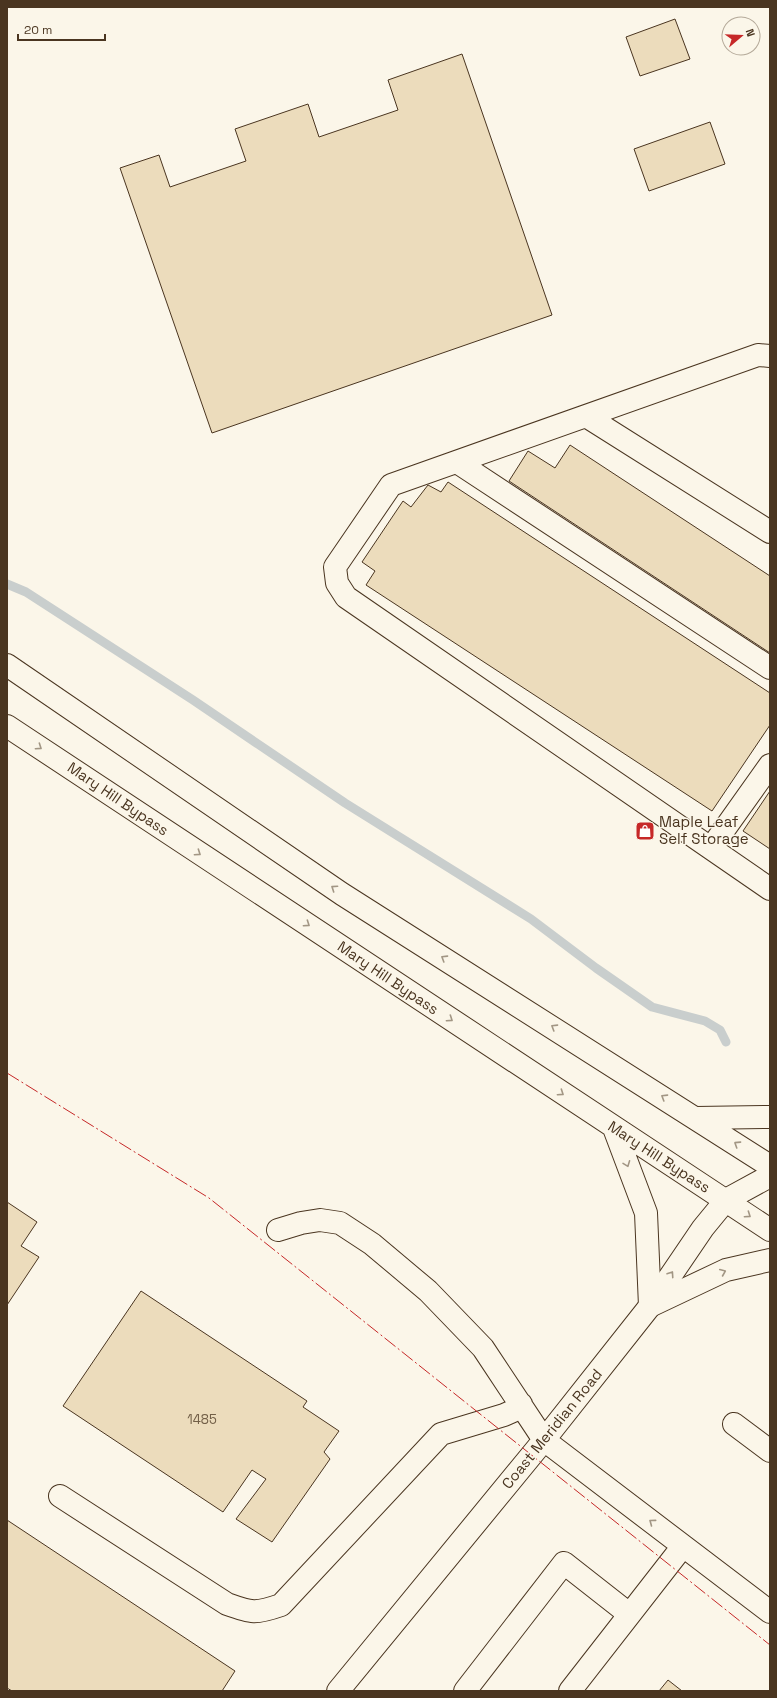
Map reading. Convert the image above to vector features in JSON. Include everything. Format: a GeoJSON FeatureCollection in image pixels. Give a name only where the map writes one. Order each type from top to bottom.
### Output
{"type":"FeatureCollection","features":[{"type":"Feature","properties":{"kind":"main road"},"geometry":{"type":"LineString","coordinates":[[770,356],[758,355],[391,485],[335,567],[337,582],[346,597],[770,888]]}},
{"type":"Feature","properties":{"kind":"main road"},"geometry":{"type":"LineString","coordinates":[[586,416],[770,532]]}},
{"type":"Feature","properties":{"kind":"main road"},"geometry":{"type":"LineString","coordinates":[[457,462],[770,668]]}},
{"type":"Feature","properties":{"kind":"main road"},"geometry":{"type":"LineString","coordinates":[[7,665],[342,894],[770,1166]]}},
{"type":"Feature","properties":{"kind":"main road","name":"Mary Hill Bypass"},"geometry":{"type":"LineString","coordinates":[[7,726],[770,1230]]}},
{"type":"Feature","properties":{"kind":"main road"},"geometry":{"type":"LineString","coordinates":[[711,848],[770,764]]}},
{"type":"Feature","properties":{"kind":"main road"},"geometry":{"type":"LineString","coordinates":[[696,1118],[770,1117]]}},
{"type":"Feature","properties":{"kind":"main road"},"geometry":{"type":"LineString","coordinates":[[614,1128],[646,1213],[650,1306],[726,1270],[770,1260]]}},
{"type":"Feature","properties":{"kind":"main road","name":"Coast Meridian Road"},"geometry":{"type":"LineString","coordinates":[[338,1691],[544,1440],[650,1306],[703,1228],[726,1200],[770,1176]]}},
{"type":"Feature","properties":{"kind":"main road"},"geometry":{"type":"LineString","coordinates":[[278,1230],[301,1223],[320,1220],[340,1223],[372,1244],[428,1291],[483,1348],[544,1440],[770,1612]]}},
{"type":"Feature","properties":{"kind":"main road"},"geometry":{"type":"LineString","coordinates":[[60,1496],[227,1604],[250,1613],[267,1610],[281,1606],[441,1434],[504,1415],[513,1411],[521,1404]]}},
{"type":"Feature","properties":{"kind":"main road"},"geometry":{"type":"LineString","coordinates":[[734,1424],[770,1451]]}},
{"type":"Feature","properties":{"kind":"main road"},"geometry":{"type":"LineString","coordinates":[[570,1691],[683,1546]]}},
{"type":"Feature","properties":{"kind":"main road"},"geometry":{"type":"LineString","coordinates":[[465,1691],[564,1563],[629,1614]]}},
{"type":"Feature","properties":{"kind":"building"},"geometry":{"type":"Polygon","coordinates":[[[675,19],[690,59],[640,76],[626,37],[675,19]]]}},
{"type":"Feature","properties":{"kind":"building"},"geometry":{"type":"Polygon","coordinates":[[[462,54],[552,315],[212,433],[120,168],[159,155],[170,187],[246,161],[235,129],[308,104],[319,137],[398,110],[388,80],[462,54]]]}},
{"type":"Feature","properties":{"kind":"building"},"geometry":{"type":"Polygon","coordinates":[[[710,122],[725,164],[649,191],[634,149],[710,122]]]}},
{"type":"Feature","properties":{"kind":"building"},"geometry":{"type":"Polygon","coordinates":[[[570,445],[770,576],[770,653],[509,481],[528,451],[555,468],[570,445]]]}},
{"type":"Feature","properties":{"kind":"building"},"geometry":{"type":"Polygon","coordinates":[[[448,482],[770,693],[770,725],[712,811],[366,585],[375,571],[362,562],[403,501],[411,507],[428,485],[441,492],[448,482]]]}},
{"type":"Feature","properties":{"kind":"building"},"geometry":{"type":"Polygon","coordinates":[[[770,791],[770,849],[743,831],[770,791]]]}},
{"type":"Feature","properties":{"kind":"building"},"geometry":{"type":"Polygon","coordinates":[[[7,1202],[37,1222],[21,1246],[39,1257],[7,1305],[7,1202]]]}},
{"type":"Feature","properties":{"kind":"building"},"geometry":{"type":"Polygon","coordinates":[[[141,1291],[307,1401],[303,1407],[339,1431],[324,1452],[330,1459],[272,1542],[236,1519],[266,1479],[252,1470],[223,1512],[63,1406],[141,1291]]]}},
{"type":"Feature","properties":{"kind":"building"},"geometry":{"type":"Polygon","coordinates":[[[7,1520],[235,1671],[222,1691],[12,1691],[7,1688],[7,1520]]]}},
{"type":"Feature","properties":{"kind":"building"},"geometry":{"type":"Polygon","coordinates":[[[668,1680],[682,1691],[659,1691],[668,1680]]]}},
{"type":"Feature","properties":{"kind":"waterway"},"geometry":{"type":"LineString","coordinates":[[7,584],[26,592],[193,700],[345,803],[531,919],[596,968],[652,1007],[705,1021],[720,1030],[726,1042]]}},
{"type":"Feature","properties":{"kind":"power"},"geometry":{"type":"LineString","coordinates":[[7,1073],[209,1198],[770,1645]]}},
{"type":"Feature","properties":{"kind":"place","name":"Maple Leaf Self Storage"},"geometry":{"type":"Point","coordinates":[645,831]}}]}
